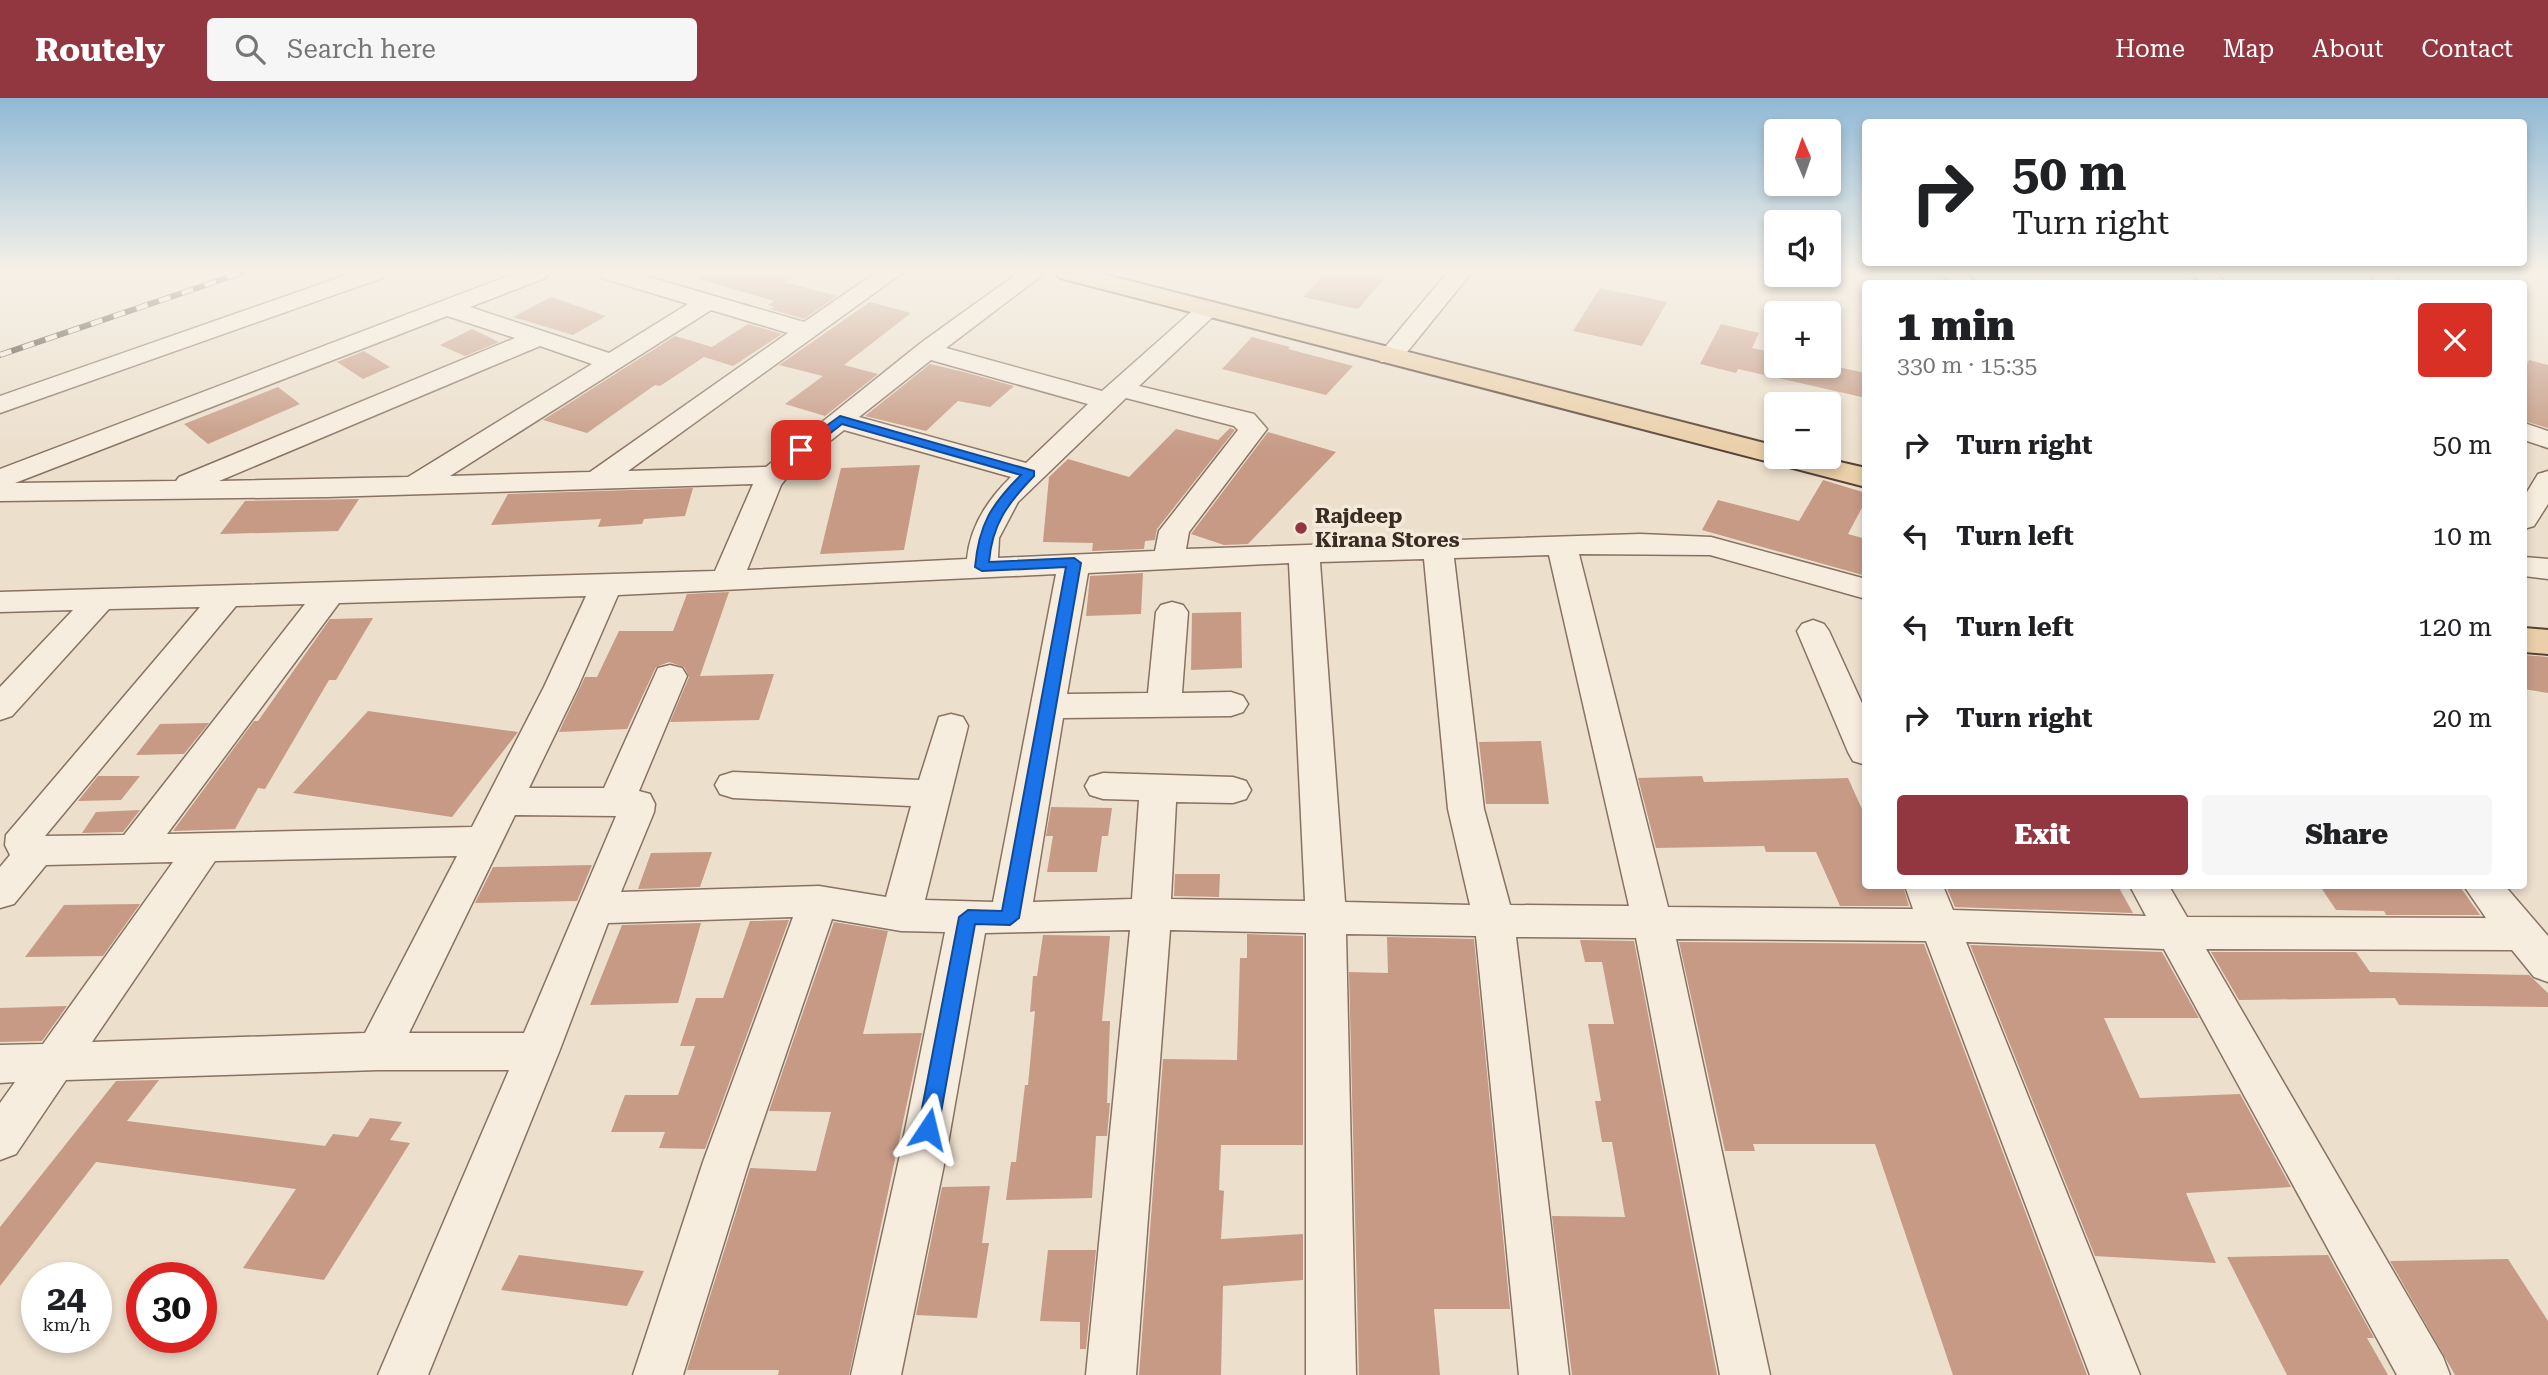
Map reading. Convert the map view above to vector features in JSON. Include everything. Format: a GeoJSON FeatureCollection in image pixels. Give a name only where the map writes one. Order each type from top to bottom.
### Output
{"type":"FeatureCollection","features":[{"type":"Feature","properties":{"kind":"main road"},"geometry":{"type":"LineString","coordinates":[[1311,333],[1764,435]]}},
{"type":"Feature","properties":{"kind":"main road"},"geometry":{"type":"LineString","coordinates":[[1329,333],[1764,452]]}},
{"type":"Feature","properties":{"kind":"main road"},"geometry":{"type":"LineString","coordinates":[[1841,454],[1862,459]]}},
{"type":"Feature","properties":{"kind":"main road"},"geometry":{"type":"LineString","coordinates":[[1830,469],[1862,477]]}},
{"type":"Feature","properties":{"kind":"street"},"geometry":{"type":"LineString","coordinates":[[0,405],[205,333]]}},
{"type":"Feature","properties":{"kind":"street"},"geometry":{"type":"LineString","coordinates":[[0,479],[384,333]]}},
{"type":"Feature","properties":{"kind":"street"},"geometry":{"type":"LineString","coordinates":[[522,333],[612,362]]}},
{"type":"Feature","properties":{"kind":"street"},"geometry":{"type":"LineString","coordinates":[[415,485],[659,333]]}},
{"type":"Feature","properties":{"kind":"street"},"geometry":{"type":"LineString","coordinates":[[598,479],[805,333]]}},
{"type":"Feature","properties":{"kind":"street"},"geometry":{"type":"LineString","coordinates":[[727,580],[772,475],[952,333]]}},
{"type":"Feature","properties":{"kind":"street"},"geometry":{"type":"LineString","coordinates":[[982,567],[984,538],[990,522],[1006,498],[1183,333]]}},
{"type":"Feature","properties":{"kind":"street"},"geometry":{"type":"LineString","coordinates":[[1395,351],[1410,333]]}},
{"type":"Feature","properties":{"kind":"street"},"geometry":{"type":"LineString","coordinates":[[173,490],[538,338]]}},
{"type":"Feature","properties":{"kind":"street"},"geometry":{"type":"LineString","coordinates":[[927,351],[1114,395],[1244,420],[1253,429],[1174,531],[1169,559]]}},
{"type":"Feature","properties":{"kind":"street"},"geometry":{"type":"LineString","coordinates":[[840,420],[1029,474]]}},
{"type":"Feature","properties":{"kind":"street"},"geometry":{"type":"LineString","coordinates":[[2527,432],[2548,440]]}},
{"type":"Feature","properties":{"kind":"street"},"geometry":{"type":"LineString","coordinates":[[0,492],[415,485],[772,475]]}},
{"type":"Feature","properties":{"kind":"street"},"geometry":{"type":"LineString","coordinates":[[2527,515],[2548,480]]}},
{"type":"Feature","properties":{"kind":"street"},"geometry":{"type":"LineString","coordinates":[[0,602],[606,586],[1304,553],[1640,543],[1711,546],[1862,588]]}},
{"type":"Feature","properties":{"kind":"street"},"geometry":{"type":"LineString","coordinates":[[1562,547],[1653,923],[1745,1375]]}},
{"type":"Feature","properties":{"kind":"street"},"geometry":{"type":"LineString","coordinates":[[1438,551],[1466,809],[1494,921],[1544,1375]]}},
{"type":"Feature","properties":{"kind":"street"},"geometry":{"type":"LineString","coordinates":[[1304,553],[1326,918],[1331,1375]]}},
{"type":"Feature","properties":{"kind":"street"},"geometry":{"type":"LineString","coordinates":[[876,1375],[923,1155],[1048,706],[1074,563]]}},
{"type":"Feature","properties":{"kind":"street"},"geometry":{"type":"LineString","coordinates":[[2527,567],[2548,569]]}},
{"type":"Feature","properties":{"kind":"street"},"geometry":{"type":"LineString","coordinates":[[378,1051],[561,687],[606,586]]}},
{"type":"Feature","properties":{"kind":"street"},"geometry":{"type":"LineString","coordinates":[[135,848],[329,594]]}},
{"type":"Feature","properties":{"kind":"street"},"geometry":{"type":"LineString","coordinates":[[227,596],[25,835],[24,845],[36,851],[484,841]]}},
{"type":"Feature","properties":{"kind":"street"},"geometry":{"type":"LineString","coordinates":[[0,708],[101,599]]}},
{"type":"Feature","properties":{"kind":"street"},"geometry":{"type":"LineString","coordinates":[[1164,705],[1172,612]]}},
{"type":"Feature","properties":{"kind":"street"},"geometry":{"type":"LineString","coordinates":[[1813,631],[1862,743]]}},
{"type":"Feature","properties":{"kind":"street"},"geometry":{"type":"LineString","coordinates":[[616,802],[670,676]]}},
{"type":"Feature","properties":{"kind":"street"},"geometry":{"type":"LineString","coordinates":[[1048,706],[1231,704]]}},
{"type":"Feature","properties":{"kind":"street"},"geometry":{"type":"LineString","coordinates":[[901,915],[951,726]]}},
{"type":"Feature","properties":{"kind":"street"},"geometry":{"type":"LineString","coordinates":[[733,785],[933,794]]}},
{"type":"Feature","properties":{"kind":"street"},"geometry":{"type":"LineString","coordinates":[[1103,786],[1233,790]]}},
{"type":"Feature","properties":{"kind":"street"},"geometry":{"type":"LineString","coordinates":[[1111,1375],[1151,914],[1158,788]]}},
{"type":"Feature","properties":{"kind":"street"},"geometry":{"type":"LineString","coordinates":[[403,1375],[538,1052],[637,804],[504,801]]}},
{"type":"Feature","properties":{"kind":"street"},"geometry":{"type":"LineString","coordinates":[[0,1140],[205,846]]}},
{"type":"Feature","properties":{"kind":"street"},"geometry":{"type":"LineString","coordinates":[[0,893],[36,851]]}},
{"type":"Feature","properties":{"kind":"street"},"geometry":{"type":"LineString","coordinates":[[1925,889],[2115,1375]]}},
{"type":"Feature","properties":{"kind":"street"},"geometry":{"type":"LineString","coordinates":[[2151,889],[2425,1375]]}},
{"type":"Feature","properties":{"kind":"street"},"geometry":{"type":"LineString","coordinates":[[2486,889],[2548,965]]}},
{"type":"Feature","properties":{"kind":"street"},"geometry":{"type":"LineString","coordinates":[[594,908],[819,901],[901,915],[989,918],[1151,914],[2176,933],[2523,934]]}},
{"type":"Feature","properties":{"kind":"street"},"geometry":{"type":"LineString","coordinates":[[658,1375],[726,1162],[819,901]]}},
{"type":"Feature","properties":{"kind":"street"},"geometry":{"type":"LineString","coordinates":[[0,1064],[378,1051],[538,1052]]}},
{"type":"Feature","properties":{"kind":"building"},"geometry":{"type":"Polygon","coordinates":[[[465,333],[479,333],[499,342],[465,356],[440,345],[465,333]]]}},
{"type":"Feature","properties":{"kind":"building"},"geometry":{"type":"Polygon","coordinates":[[[735,333],[782,334],[733,366],[704,357],[660,386],[655,385],[587,433],[543,420],[675,336],[712,347],[735,333]]]}},
{"type":"Feature","properties":{"kind":"building"},"geometry":{"type":"Polygon","coordinates":[[[826,333],[886,333],[844,365],[878,374],[825,416],[785,404],[823,376],[779,365],[826,333]]]}},
{"type":"Feature","properties":{"kind":"building"},"geometry":{"type":"Polygon","coordinates":[[[1580,333],[1650,333],[1642,346],[1580,333]]]}},
{"type":"Feature","properties":{"kind":"building"},"geometry":{"type":"Polygon","coordinates":[[[1716,333],[1759,333],[1752,348],[1764,350],[1764,375],[1738,369],[1736,373],[1700,364],[1716,333]]]}},
{"type":"Feature","properties":{"kind":"building"},"geometry":{"type":"Polygon","coordinates":[[[1252,337],[1353,366],[1326,395],[1222,369],[1252,337]]]}},
{"type":"Feature","properties":{"kind":"building"},"geometry":{"type":"Polygon","coordinates":[[[364,351],[390,367],[363,379],[337,362],[364,351]]]}},
{"type":"Feature","properties":{"kind":"building"},"geometry":{"type":"Polygon","coordinates":[[[2529,360],[2548,365],[2548,428],[2527,422],[2529,360]]]}},
{"type":"Feature","properties":{"kind":"building"},"geometry":{"type":"Polygon","coordinates":[[[930,364],[1014,386],[990,407],[958,401],[926,431],[865,416],[930,364]]]}},
{"type":"Feature","properties":{"kind":"building"},"geometry":{"type":"Polygon","coordinates":[[[1841,368],[1862,372],[1862,397],[1778,378],[1841,378],[1841,368]]]}},
{"type":"Feature","properties":{"kind":"building"},"geometry":{"type":"Polygon","coordinates":[[[278,387],[300,404],[208,444],[184,424],[278,387]]]}},
{"type":"Feature","properties":{"kind":"building"},"geometry":{"type":"Polygon","coordinates":[[[1230,428],[1235,430],[1157,529],[1155,540],[1145,541],[1144,549],[1092,551],[1093,543],[1043,542],[1049,477],[1068,459],[1129,477],[1176,429],[1218,440],[1230,428]]]}},
{"type":"Feature","properties":{"kind":"building"},"geometry":{"type":"Polygon","coordinates":[[[1268,432],[1336,452],[1248,544],[1224,545],[1191,534],[1268,432]]]}},
{"type":"Feature","properties":{"kind":"building"},"geometry":{"type":"Polygon","coordinates":[[[920,465],[904,550],[820,554],[841,468],[920,465]]]}},
{"type":"Feature","properties":{"kind":"building"},"geometry":{"type":"Polygon","coordinates":[[[1823,480],[1862,492],[1862,508],[1848,534],[1862,538],[1862,575],[1702,530],[1718,500],[1799,521],[1823,480]]]}},
{"type":"Feature","properties":{"kind":"building"},"geometry":{"type":"Polygon","coordinates":[[[693,488],[685,516],[644,519],[642,524],[598,527],[601,519],[491,525],[508,494],[693,488]]]}},
{"type":"Feature","properties":{"kind":"building"},"geometry":{"type":"Polygon","coordinates":[[[359,499],[338,531],[220,534],[245,501],[359,499]]]}},
{"type":"Feature","properties":{"kind":"building"},"geometry":{"type":"Polygon","coordinates":[[[1143,573],[1141,614],[1086,616],[1090,576],[1143,573]]]}},
{"type":"Feature","properties":{"kind":"building"},"geometry":{"type":"Polygon","coordinates":[[[729,592],[700,676],[774,674],[759,720],[670,722],[689,677],[684,667],[669,662],[656,667],[627,729],[559,732],[585,677],[597,677],[619,631],[673,631],[687,594],[729,592]]]}},
{"type":"Feature","properties":{"kind":"building"},"geometry":{"type":"Polygon","coordinates":[[[1241,612],[1242,668],[1191,670],[1192,613],[1241,612]]]}},
{"type":"Feature","properties":{"kind":"building"},"geometry":{"type":"Polygon","coordinates":[[[373,618],[336,680],[329,680],[265,789],[258,788],[235,829],[173,831],[254,721],[258,721],[330,619],[373,618]]]}},
{"type":"Feature","properties":{"kind":"building"},"geometry":{"type":"Polygon","coordinates":[[[2527,655],[2548,657],[2548,693],[2527,690],[2527,655]]]}},
{"type":"Feature","properties":{"kind":"building"},"geometry":{"type":"Polygon","coordinates":[[[368,711],[518,732],[452,817],[293,793],[368,711]]]}},
{"type":"Feature","properties":{"kind":"building"},"geometry":{"type":"Polygon","coordinates":[[[209,723],[184,754],[136,755],[160,724],[209,723]]]}},
{"type":"Feature","properties":{"kind":"building"},"geometry":{"type":"Polygon","coordinates":[[[1541,741],[1549,804],[1486,804],[1479,742],[1541,741]]]}},
{"type":"Feature","properties":{"kind":"building"},"geometry":{"type":"Polygon","coordinates":[[[98,776],[140,776],[121,800],[78,801],[98,776]]]}},
{"type":"Feature","properties":{"kind":"building"},"geometry":{"type":"Polygon","coordinates":[[[1702,776],[1704,782],[1848,778],[1862,809],[1862,889],[1904,889],[1909,906],[1840,906],[1816,852],[1766,852],[1764,846],[1656,848],[1638,778],[1702,776]]]}},
{"type":"Feature","properties":{"kind":"building"},"geometry":{"type":"Polygon","coordinates":[[[1051,807],[1112,808],[1108,836],[1102,836],[1097,872],[1047,872],[1053,836],[1046,836],[1051,807]]]}},
{"type":"Feature","properties":{"kind":"building"},"geometry":{"type":"Polygon","coordinates":[[[140,810],[123,832],[82,833],[96,812],[140,810]]]}},
{"type":"Feature","properties":{"kind":"building"},"geometry":{"type":"Polygon","coordinates":[[[712,852],[700,887],[638,889],[651,853],[712,852]]]}},
{"type":"Feature","properties":{"kind":"building"},"geometry":{"type":"Polygon","coordinates":[[[592,865],[577,901],[475,903],[493,867],[592,865]]]}},
{"type":"Feature","properties":{"kind":"building"},"geometry":{"type":"Polygon","coordinates":[[[1175,874],[1220,874],[1219,897],[1174,896],[1175,874]]]}},
{"type":"Feature","properties":{"kind":"building"},"geometry":{"type":"Polygon","coordinates":[[[1947,889],[2120,889],[2133,913],[1955,907],[1947,889]]]}},
{"type":"Feature","properties":{"kind":"building"},"geometry":{"type":"Polygon","coordinates":[[[2322,889],[2462,889],[2480,915],[2386,915],[2384,911],[2336,910],[2322,889]]]}},
{"type":"Feature","properties":{"kind":"building"},"geometry":{"type":"Polygon","coordinates":[[[140,904],[103,956],[25,957],[64,905],[140,904]]]}},
{"type":"Feature","properties":{"kind":"building"},"geometry":{"type":"Polygon","coordinates":[[[789,920],[705,1149],[659,1148],[665,1132],[611,1132],[625,1095],[678,1095],[695,1046],[680,1046],[696,998],[723,998],[750,921],[789,920]]]}},
{"type":"Feature","properties":{"kind":"building"},"geometry":{"type":"Polygon","coordinates":[[[834,922],[888,931],[863,1034],[922,1033],[849,1375],[778,1375],[779,1370],[687,1370],[750,1168],[816,1171],[831,1112],[769,1111],[834,922]]]}},
{"type":"Feature","properties":{"kind":"building"},"geometry":{"type":"Polygon","coordinates":[[[701,923],[678,1003],[590,1005],[622,925],[701,923]]]}},
{"type":"Feature","properties":{"kind":"building"},"geometry":{"type":"Polygon","coordinates":[[[1247,934],[1303,936],[1303,1145],[1221,1145],[1219,1190],[1224,1191],[1221,1239],[1303,1234],[1303,1280],[1223,1286],[1221,1375],[1139,1375],[1163,1059],[1237,1060],[1240,958],[1247,958],[1247,934]]]}},
{"type":"Feature","properties":{"kind":"building"},"geometry":{"type":"Polygon","coordinates":[[[1043,935],[1110,936],[1102,1021],[1110,1021],[1107,1103],[1110,1103],[1107,1136],[1096,1136],[1092,1198],[1006,1200],[1011,1162],[1016,1162],[1025,1085],[1028,1085],[1035,1011],[1030,1012],[1033,976],[1037,976],[1043,935]]]}},
{"type":"Feature","properties":{"kind":"building"},"geometry":{"type":"Polygon","coordinates":[[[1387,937],[1474,939],[1510,1309],[1434,1309],[1440,1375],[1359,1375],[1349,972],[1388,973],[1387,937]]]}},
{"type":"Feature","properties":{"kind":"building"},"geometry":{"type":"Polygon","coordinates":[[[1580,940],[1634,941],[1717,1375],[1572,1375],[1552,1216],[1625,1217],[1612,1142],[1602,1142],[1595,1101],[1601,1101],[1588,1024],[1614,1024],[1602,962],[1585,962],[1580,940]]]}},
{"type":"Feature","properties":{"kind":"building"},"geometry":{"type":"Polygon","coordinates":[[[1679,942],[1924,944],[2087,1375],[1953,1375],[1875,1144],[1753,1144],[1755,1151],[1725,1151],[1679,942]]]}},
{"type":"Feature","properties":{"kind":"building"},"geometry":{"type":"Polygon","coordinates":[[[1970,945],[2162,952],[2199,1018],[2104,1018],[2140,1098],[2240,1094],[2291,1187],[2186,1193],[2216,1263],[2095,1256],[1970,945]]]}},
{"type":"Feature","properties":{"kind":"building"},"geometry":{"type":"Polygon","coordinates":[[[2211,952],[2356,952],[2370,972],[2529,975],[2548,993],[2548,1007],[2399,1005],[2395,998],[2239,1000],[2211,952]]]}},
{"type":"Feature","properties":{"kind":"building"},"geometry":{"type":"Polygon","coordinates":[[[67,1006],[42,1041],[0,1042],[0,1008],[67,1006]]]}},
{"type":"Feature","properties":{"kind":"building"},"geometry":{"type":"Polygon","coordinates":[[[159,1080],[127,1121],[325,1146],[333,1134],[358,1137],[370,1118],[402,1122],[390,1140],[410,1143],[324,1280],[243,1268],[296,1189],[96,1162],[0,1286],[0,1227],[116,1081],[159,1080]]]}},
{"type":"Feature","properties":{"kind":"building"},"geometry":{"type":"Polygon","coordinates":[[[990,1186],[982,1243],[989,1243],[977,1318],[916,1315],[942,1187],[990,1186]]]}},
{"type":"Feature","properties":{"kind":"building"},"geometry":{"type":"Polygon","coordinates":[[[1048,1250],[1096,1250],[1086,1349],[1080,1349],[1080,1322],[1040,1321],[1048,1250]]]}},
{"type":"Feature","properties":{"kind":"building"},"geometry":{"type":"Polygon","coordinates":[[[519,1255],[644,1271],[627,1306],[501,1290],[519,1255]]]}},
{"type":"Feature","properties":{"kind":"building"},"geometry":{"type":"Polygon","coordinates":[[[2328,1255],[2374,1338],[2367,1338],[2388,1375],[2287,1375],[2227,1257],[2328,1255]]]}},
{"type":"Feature","properties":{"kind":"building"},"geometry":{"type":"Polygon","coordinates":[[[2508,1259],[2548,1321],[2548,1375],[2455,1375],[2390,1261],[2508,1259]]]}},
{"type":"Feature","properties":{"kind":"railway"},"geometry":{"type":"LineString","coordinates":[[0,355],[66,333]]}},
{"type":"Feature","properties":{"kind":"place","name":"Rajdeep Kirana Stores"},"geometry":{"type":"Point","coordinates":[1301,528]}},
{"type":"Feature","properties":{"kind":"route"},"geometry":{"type":"LineString","coordinates":[[801,450],[840,420],[1029,474],[1006,498],[990,522],[984,538],[982,567],[1074,563],[1010,918],[968,917],[928,1129]]}}]}
